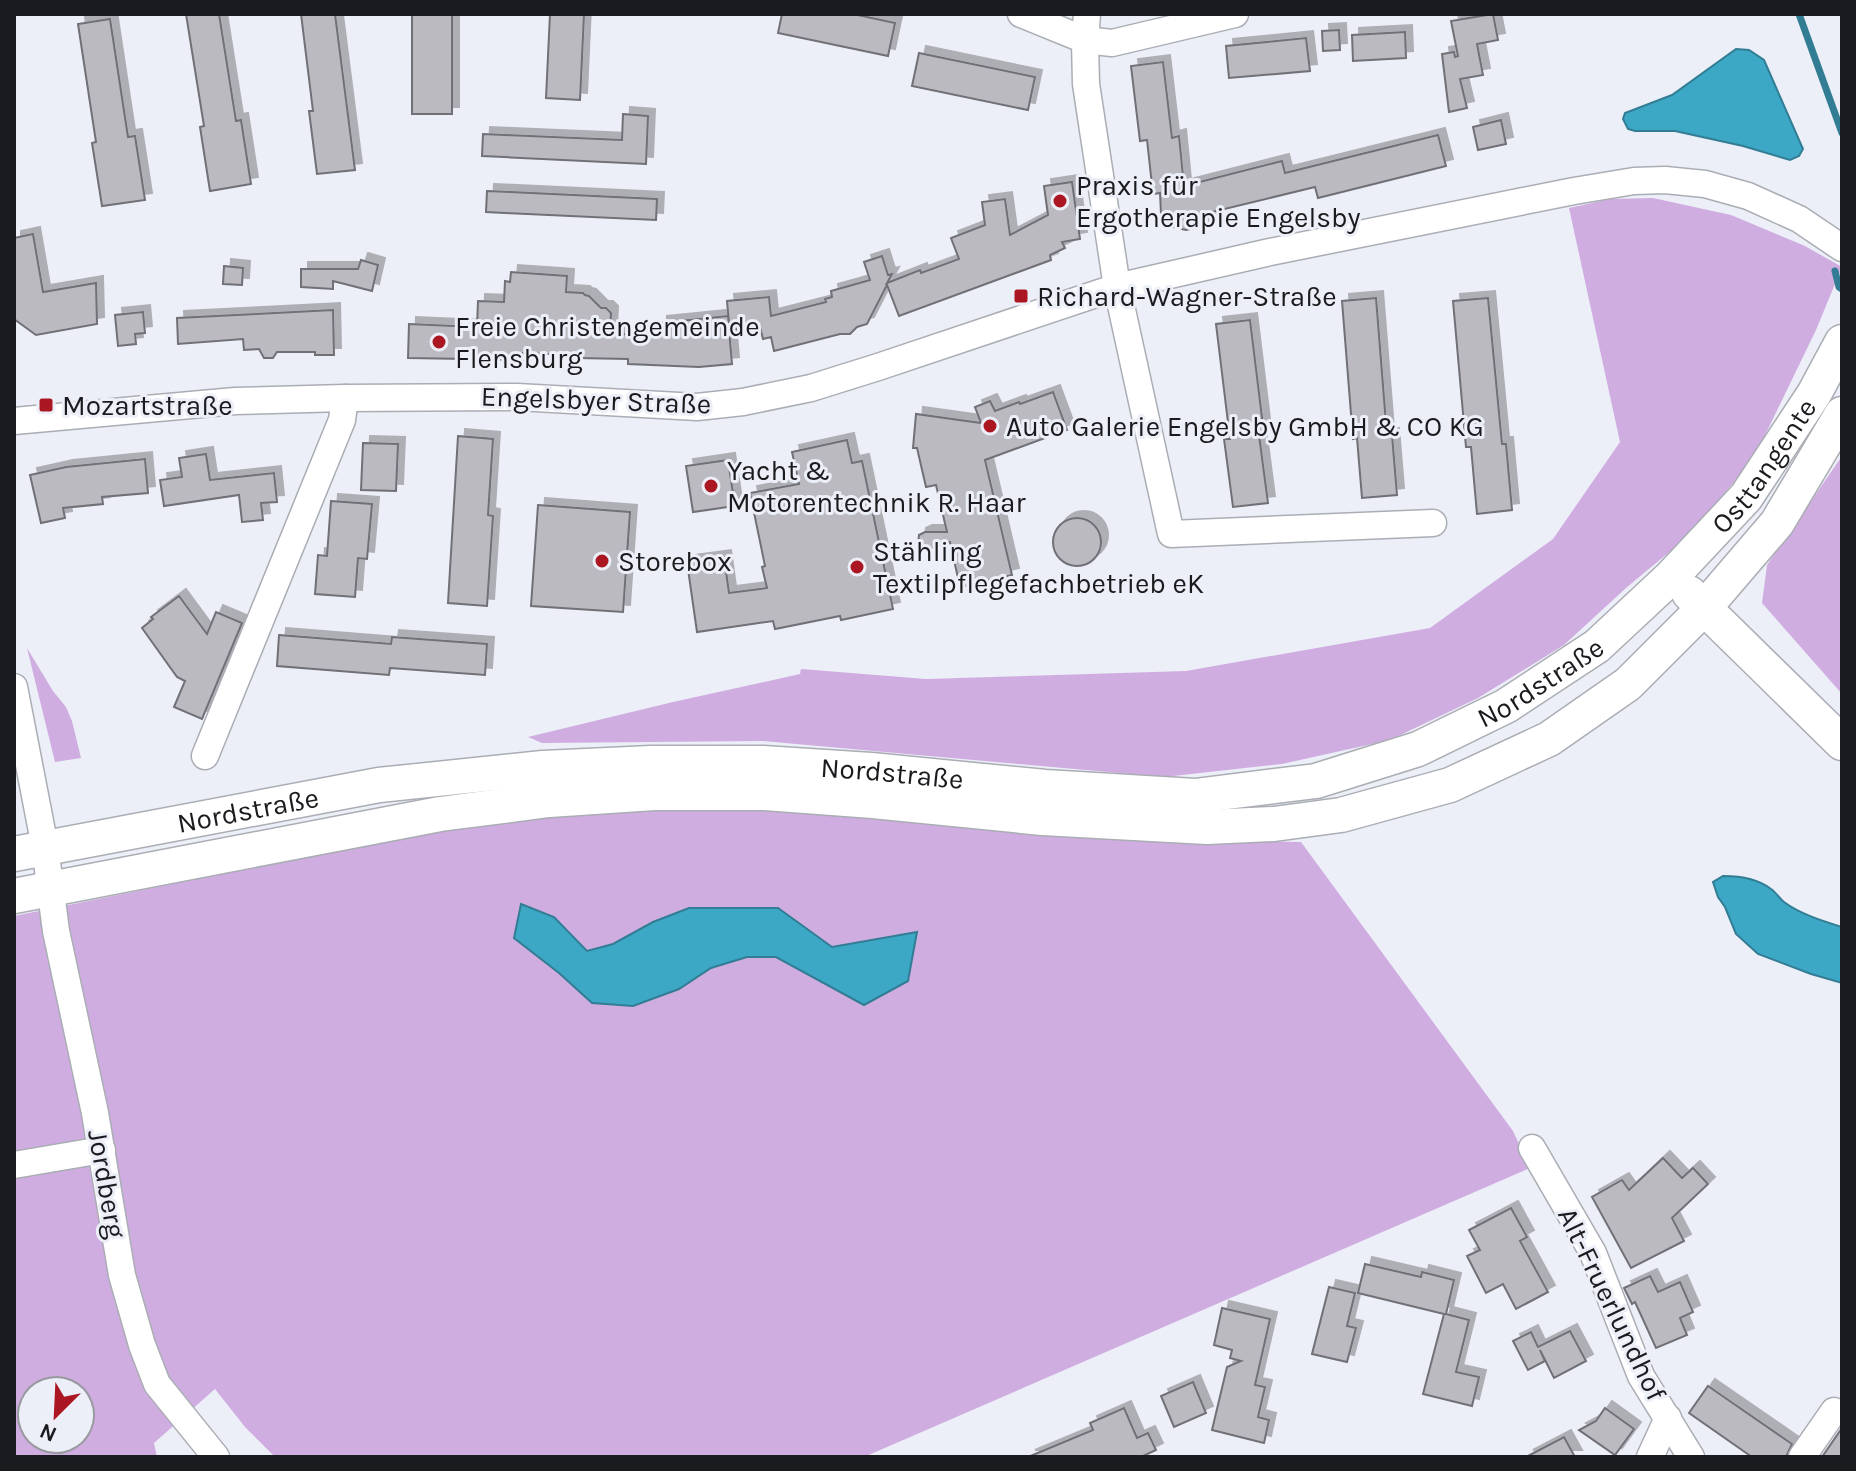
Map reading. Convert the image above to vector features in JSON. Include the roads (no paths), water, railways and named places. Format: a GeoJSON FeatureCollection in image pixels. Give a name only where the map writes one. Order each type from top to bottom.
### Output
{"type":"FeatureCollection","features":[{"type":"Feature","properties":{"kind":"main road","name":"Osttangente"},"geometry":{"type":"LineString","coordinates":[[1671,577],[1746,497],[1814,394],[1842,342]]}},
{"type":"Feature","properties":{"kind":"main road","name":"Osttangente"},"geometry":{"type":"LineString","coordinates":[[1705,607],[1777,523],[1842,414]]}},
{"type":"Feature","properties":{"kind":"main road"},"geometry":{"type":"LineString","coordinates":[[1671,577],[1842,743]]}},
{"type":"Feature","properties":{"kind":"main road","name":"Nordstraße"},"geometry":{"type":"LineString","coordinates":[[30,851],[379,785],[543,768],[651,763],[763,763],[1045,787],[1195,796],[1316,781],[1418,749],[1506,706],[1597,646],[1671,577]]}},
{"type":"Feature","properties":{"kind":"main road","name":"Nordstraße"},"geometry":{"type":"LineString","coordinates":[[14,896],[440,814],[549,800],[654,793],[765,793],[1043,818],[1207,827],[1274,824],[1341,815],[1450,785],[1549,739],[1628,684],[1705,607]]}},
{"type":"Feature","properties":{"kind":"street"},"geometry":{"type":"LineString","coordinates":[[1021,14],[1086,27],[1112,43],[1235,14]]}},
{"type":"Feature","properties":{"kind":"street"},"geometry":{"type":"LineString","coordinates":[[1086,27],[1086,84],[1117,287],[1171,534],[1433,523]]}},
{"type":"Feature","properties":{"kind":"street","name":"Engelsbyer Straße"},"geometry":{"type":"LineString","coordinates":[[14,421],[235,401],[345,398],[517,397],[697,407],[743,402],[811,388],[1117,287],[1286,249],[1634,181],[1705,184],[1748,196],[1799,219],[1842,248]]}},
{"type":"Feature","properties":{"kind":"street"},"geometry":{"type":"LineString","coordinates":[[205,756],[342,420],[345,398]]}},
{"type":"Feature","properties":{"kind":"street"},"geometry":{"type":"LineString","coordinates":[[14,687],[30,851]]}},
{"type":"Feature","properties":{"kind":"street","name":"Jordberg"},"geometry":{"type":"LineString","coordinates":[[30,851],[51,889],[56,931],[102,1150],[122,1275],[142,1345],[157,1384],[216,1457]]}},
{"type":"Feature","properties":{"kind":"street","name":"Alt-Fruerlundhof"},"geometry":{"type":"LineString","coordinates":[[1532,1148],[1593,1253],[1641,1376],[1691,1457]]}},
{"type":"Feature","properties":{"kind":"street"},"geometry":{"type":"LineString","coordinates":[[14,1165],[102,1150]]}},
{"type":"Feature","properties":{"kind":"street"},"geometry":{"type":"LineString","coordinates":[[1802,1457],[1834,1411]]}},
{"type":"Feature","properties":{"kind":"street","name":"Alt-Fruerlundhof"},"geometry":{"type":"LineString","coordinates":[[1650,1457],[1668,1418]]}},
{"type":"Feature","properties":{"kind":"water"},"geometry":{"type":"Polygon","coordinates":[[[1736,49],[1749,50],[1764,60],[1803,149],[1799,156],[1790,160],[1675,131],[1628,129],[1623,119],[1625,113],[1672,95],[1736,49]]]}},
{"type":"Feature","properties":{"kind":"water"},"geometry":{"type":"Polygon","coordinates":[[[1723,876],[1760,882],[1797,910],[1842,927],[1842,983],[1758,954],[1736,934],[1718,897],[1713,882],[1723,876]]]}},
{"type":"Feature","properties":{"kind":"water"},"geometry":{"type":"Polygon","coordinates":[[[521,904],[554,917],[587,951],[613,944],[653,922],[689,908],[778,908],[832,947],[917,932],[908,981],[864,1005],[776,957],[747,957],[711,968],[679,989],[633,1006],[592,1003],[514,938],[521,904]]]}},
{"type":"Feature","properties":{"kind":"waterway"},"geometry":{"type":"LineString","coordinates":[[1799,14],[1842,133]]}},
{"type":"Feature","properties":{"kind":"waterway"},"geometry":{"type":"LineString","coordinates":[[1835,271],[1842,289]]}},
{"type":"Feature","properties":{"kind":"place","name":"Praxis für Ergotherapie Engelsby"},"geometry":{"type":"Point","coordinates":[1060,201]}},
{"type":"Feature","properties":{"kind":"place","name":"Richard-Wagner-Straße"},"geometry":{"type":"Point","coordinates":[1021,296]}},
{"type":"Feature","properties":{"kind":"place","name":"Freie Christengemeinde Flensburg"},"geometry":{"type":"Point","coordinates":[439,342]}},
{"type":"Feature","properties":{"kind":"place","name":"Mozartstraße"},"geometry":{"type":"Point","coordinates":[46,405]}},
{"type":"Feature","properties":{"kind":"place","name":"Auto Galerie Engelsby GmbH & CO KG"},"geometry":{"type":"Point","coordinates":[990,426]}},
{"type":"Feature","properties":{"kind":"place","name":"Yacht & Motorentechnik R. Haar"},"geometry":{"type":"Point","coordinates":[711,486]}},
{"type":"Feature","properties":{"kind":"place","name":"Storebox"},"geometry":{"type":"Point","coordinates":[602,561]}},
{"type":"Feature","properties":{"kind":"place","name":"Stähling Textilpflegefachbetrieb eK"},"geometry":{"type":"Point","coordinates":[857,567]}}]}
